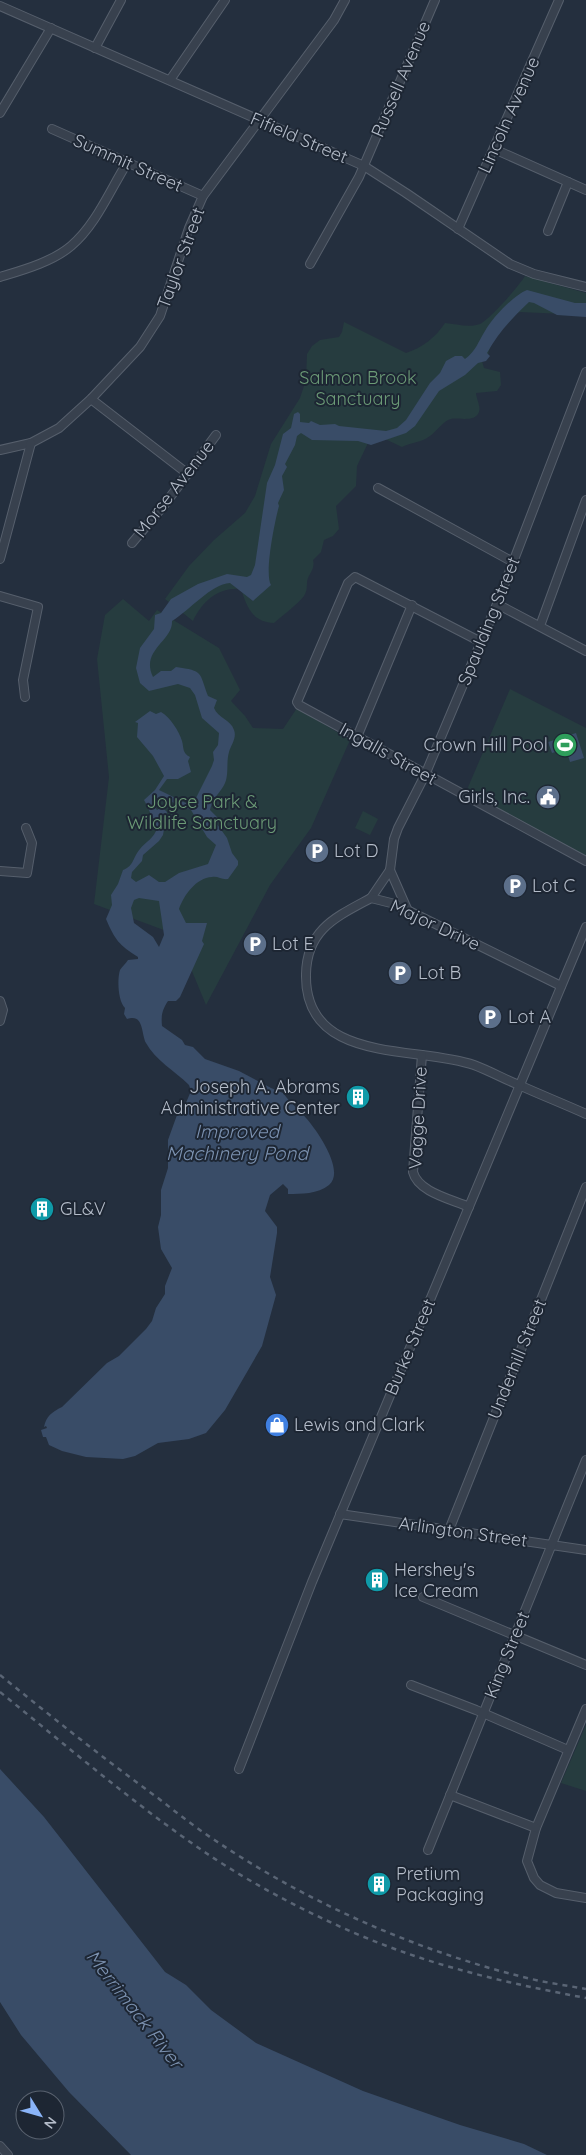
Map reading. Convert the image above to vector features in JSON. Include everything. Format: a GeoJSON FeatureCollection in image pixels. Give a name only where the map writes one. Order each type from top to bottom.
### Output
{"type":"FeatureCollection","features":[{"type":"Feature","properties":{"kind":"street"},"geometry":{"type":"LineString","coordinates":[[95,48],[121,0]]}},
{"type":"Feature","properties":{"kind":"street"},"geometry":{"type":"LineString","coordinates":[[170,80],[225,0]]}},
{"type":"Feature","properties":{"kind":"street","name":"Taylor Street"},"geometry":{"type":"LineString","coordinates":[[0,450],[31,443],[59,428],[91,399],[140,347],[155,327],[166,303],[189,228],[203,196],[334,20],[345,0]]}},
{"type":"Feature","properties":{"kind":"street","name":"Russell Avenue"},"geometry":{"type":"LineString","coordinates":[[310,264],[364,166],[435,0]]}},
{"type":"Feature","properties":{"kind":"street","name":"Lincoln Avenue"},"geometry":{"type":"LineString","coordinates":[[458,229],[559,0]]}},
{"type":"Feature","properties":{"kind":"street","name":"Fifield Street"},"geometry":{"type":"LineString","coordinates":[[2,4],[259,122],[364,166],[516,267],[586,287]]}},
{"type":"Feature","properties":{"kind":"street"},"geometry":{"type":"LineString","coordinates":[[0,113],[51,28]]}},
{"type":"Feature","properties":{"kind":"street","name":"Summit Street"},"geometry":{"type":"LineString","coordinates":[[52,129],[203,196]]}},
{"type":"Feature","properties":{"kind":"street"},"geometry":{"type":"LineString","coordinates":[[494,149],[568,182],[585,186]]}},
{"type":"Feature","properties":{"kind":"street"},"geometry":{"type":"LineString","coordinates":[[0,277],[53,257],[70,247],[88,226],[127,163]]}},
{"type":"Feature","properties":{"kind":"street"},"geometry":{"type":"LineString","coordinates":[[548,231],[568,182]]}},
{"type":"Feature","properties":{"kind":"street","name":"Spaulding Street"},"geometry":{"type":"LineString","coordinates":[[371,898],[390,870],[394,839],[425,774],[497,604],[586,372]]}},
{"type":"Feature","properties":{"kind":"street"},"geometry":{"type":"LineString","coordinates":[[91,399],[188,474]]}},
{"type":"Feature","properties":{"kind":"street","name":"Morse Avenue"},"geometry":{"type":"LineString","coordinates":[[132,543],[165,504],[216,435]]}},
{"type":"Feature","properties":{"kind":"street"},"geometry":{"type":"LineString","coordinates":[[0,559],[31,443]]}},
{"type":"Feature","properties":{"kind":"street"},"geometry":{"type":"LineString","coordinates":[[378,488],[513,562]]}},
{"type":"Feature","properties":{"kind":"street"},"geometry":{"type":"LineString","coordinates":[[540,626],[586,500]]}},
{"type":"Feature","properties":{"kind":"street","name":"Ingalls Street"},"geometry":{"type":"LineString","coordinates":[[412,605],[355,577],[348,583],[296,702],[299,706],[586,861]]}},
{"type":"Feature","properties":{"kind":"street"},"geometry":{"type":"LineString","coordinates":[[0,596],[38,607],[23,680],[25,698]]}},
{"type":"Feature","properties":{"kind":"street"},"geometry":{"type":"LineString","coordinates":[[497,604],[586,650]]}},
{"type":"Feature","properties":{"kind":"street"},"geometry":{"type":"LineString","coordinates":[[356,737],[412,605],[481,642]]}},
{"type":"Feature","properties":{"kind":"street"},"geometry":{"type":"LineString","coordinates":[[0,871],[27,873],[32,843],[26,828]]}},
{"type":"Feature","properties":{"kind":"street"},"geometry":{"type":"LineString","coordinates":[[390,870],[408,911]]}},
{"type":"Feature","properties":{"kind":"street","name":"Major Drive"},"geometry":{"type":"LineString","coordinates":[[561,986],[408,911],[388,902],[371,898],[338,915],[315,938],[306,965],[309,1000],[323,1024],[345,1040],[370,1047],[458,1060],[586,1114]]}},
{"type":"Feature","properties":{"kind":"street","name":"Burke Street"},"geometry":{"type":"LineString","coordinates":[[239,1769],[340,1514],[586,926]]}},
{"type":"Feature","properties":{"kind":"street"},"geometry":{"type":"LineString","coordinates":[[0,1022],[3,1010],[1,1002]]}},
{"type":"Feature","properties":{"kind":"street","name":"Vagge Drive"},"geometry":{"type":"LineString","coordinates":[[422,1055],[413,1172],[415,1178],[426,1188],[469,1207]]}},
{"type":"Feature","properties":{"kind":"street","name":"Underhill Street"},"geometry":{"type":"LineString","coordinates":[[449,1530],[586,1187]]}},
{"type":"Feature","properties":{"kind":"street","name":"King Street"},"geometry":{"type":"LineString","coordinates":[[428,1850],[586,1460]]}},
{"type":"Feature","properties":{"kind":"street","name":"Arlington Street"},"geometry":{"type":"LineString","coordinates":[[340,1514],[586,1550]]}},
{"type":"Feature","properties":{"kind":"street"},"geometry":{"type":"LineString","coordinates":[[424,1597],[586,1665]]}},
{"type":"Feature","properties":{"kind":"street"},"geometry":{"type":"LineString","coordinates":[[411,1685],[568,1750]]}},
{"type":"Feature","properties":{"kind":"street"},"geometry":{"type":"LineString","coordinates":[[586,1709],[536,1828],[527,1860],[534,1878],[540,1885],[556,1893],[586,1898]]}},
{"type":"Feature","properties":{"kind":"street"},"geometry":{"type":"LineString","coordinates":[[450,1795],[536,1828]]}},
{"type":"Feature","properties":{"kind":"street"},"geometry":{"type":"LineString","coordinates":[[0,2146],[8,2155]]}},
{"type":"Feature","properties":{"kind":"green space","name":"Salmon Brook Sanctuary"},"geometry":{"type":"Polygon","coordinates":[[[525,276],[586,293],[586,315],[520,312],[514,315],[504,324],[492,343],[488,355],[482,361],[484,368],[500,372],[501,385],[497,391],[476,393],[479,407],[477,415],[470,419],[448,420],[427,438],[402,447],[385,439],[368,443],[357,466],[356,486],[336,506],[339,529],[333,536],[324,540],[321,552],[313,560],[313,567],[307,580],[306,592],[296,604],[274,623],[267,622],[261,620],[249,609],[242,592],[253,601],[242,589],[226,590],[207,601],[193,621],[165,599],[189,566],[214,540],[245,513],[255,496],[271,444],[300,398],[306,380],[307,354],[312,346],[320,340],[339,337],[344,322],[406,353],[428,341],[445,323],[467,326],[480,324],[485,321],[504,302],[525,276]]]}},
{"type":"Feature","properties":{"kind":"green space","name":"Joyce Park & Wildlife Sanctuary"},"geometry":{"type":"Polygon","coordinates":[[[123,599],[149,621],[157,610],[219,648],[240,690],[231,701],[253,728],[283,729],[297,708],[350,740],[311,828],[270,885],[206,1005],[177,935],[94,904],[109,777],[97,659],[105,615],[123,599]]]}},
{"type":"Feature","properties":{"kind":"green space"},"geometry":{"type":"Polygon","coordinates":[[[510,689],[586,728],[586,856],[466,792],[510,689]]]}},
{"type":"Feature","properties":{"kind":"green space"},"geometry":{"type":"Polygon","coordinates":[[[363,811],[378,819],[370,835],[355,828],[363,811]]]}},
{"type":"Feature","properties":{"kind":"green space"},"geometry":{"type":"Polygon","coordinates":[[[586,1725],[586,1791],[561,1783],[586,1725]]]}},
{"type":"Feature","properties":{"kind":"water","name":"Improved Machinery Pond"},"geometry":{"type":"Polygon","coordinates":[[[527,290],[575,303],[586,303],[586,317],[557,315],[529,302],[496,339],[487,353],[490,356],[486,361],[478,363],[465,375],[439,391],[415,426],[406,433],[371,445],[358,441],[312,440],[301,433],[297,436],[295,445],[285,464],[287,467],[282,476],[284,490],[278,503],[269,559],[269,579],[271,585],[253,601],[230,583],[215,588],[172,621],[168,634],[151,660],[150,668],[153,677],[161,671],[171,671],[176,667],[192,670],[199,674],[208,696],[217,700],[214,708],[230,724],[235,733],[228,756],[226,779],[210,810],[219,819],[217,824],[227,838],[232,853],[238,861],[238,865],[228,879],[214,877],[201,880],[191,888],[181,904],[179,909],[186,923],[207,923],[202,941],[204,944],[180,997],[176,1001],[168,1001],[164,1007],[162,1026],[182,1040],[185,1045],[193,1047],[205,1059],[239,1071],[283,1093],[311,1123],[328,1150],[334,1170],[333,1179],[325,1188],[315,1192],[288,1194],[288,1189],[283,1184],[270,1195],[265,1211],[277,1227],[270,1277],[276,1295],[262,1346],[225,1410],[206,1433],[189,1439],[158,1443],[135,1456],[123,1459],[86,1457],[62,1451],[49,1445],[46,1437],[43,1437],[41,1430],[47,1428],[46,1426],[44,1427],[48,1417],[62,1407],[107,1363],[119,1356],[146,1329],[165,1294],[165,1286],[172,1268],[161,1249],[158,1227],[161,1215],[161,1190],[168,1168],[168,1140],[177,1115],[182,1112],[191,1091],[189,1085],[150,1049],[144,1039],[139,1021],[132,1018],[127,1019],[124,1014],[125,1008],[121,1001],[119,990],[120,970],[128,960],[138,959],[138,957],[118,941],[106,919],[112,905],[111,895],[118,884],[123,870],[131,864],[142,846],[152,837],[157,828],[144,800],[155,790],[164,776],[153,756],[137,737],[138,723],[135,722],[150,711],[156,714],[161,712],[174,725],[181,737],[184,752],[190,757],[188,761],[191,772],[178,779],[167,779],[159,790],[192,806],[212,766],[214,760],[213,752],[218,745],[219,733],[202,718],[195,695],[190,688],[178,684],[149,691],[140,683],[136,668],[140,648],[154,629],[155,615],[161,613],[171,599],[198,584],[227,574],[247,577],[251,575],[255,565],[267,483],[275,465],[283,434],[291,428],[294,414],[298,412],[300,414],[300,422],[309,423],[311,421],[320,425],[335,424],[386,431],[397,428],[406,420],[430,383],[440,373],[446,361],[455,356],[462,356],[465,359],[469,356],[493,320],[510,302],[527,290]],[[162,800],[155,807],[157,810],[162,807],[167,812],[163,835],[143,855],[142,861],[132,872],[131,878],[136,882],[149,875],[159,882],[165,882],[179,873],[208,864],[216,845],[207,837],[191,810],[167,800],[162,800]],[[139,898],[134,900],[131,908],[134,923],[153,937],[159,947],[164,935],[159,901],[139,898]]]}},
{"type":"Feature","properties":{"kind":"water","name":"Crown Hill Pool"},"geometry":{"type":"Polygon","coordinates":[[[576,733],[584,758],[570,762],[566,749],[552,753],[548,742],[576,733]]]}},
{"type":"Feature","properties":{"kind":"water","name":"Merrimack River"},"geometry":{"type":"Polygon","coordinates":[[[0,1769],[44,1817],[165,1972],[186,1985],[211,2010],[256,2043],[363,2091],[460,2125],[524,2144],[547,2155],[131,2155],[69,2092],[21,2035],[0,2002],[0,1769]]]}},
{"type":"Feature","properties":{"kind":"railway"},"geometry":{"type":"LineString","coordinates":[[0,1675],[194,1826],[287,1884],[362,1921],[440,1952],[527,1978],[586,1989]]}},
{"type":"Feature","properties":{"kind":"railway"},"geometry":{"type":"LineString","coordinates":[[0,1692],[153,1815],[206,1853],[277,1896],[329,1922],[381,1944],[428,1960],[495,1979],[586,1998]]}},
{"type":"Feature","properties":{"kind":"place","name":"Crown Hill Pool"},"geometry":{"type":"Point","coordinates":[565,745]}},
{"type":"Feature","properties":{"kind":"place","name":"Girls, Inc."},"geometry":{"type":"Point","coordinates":[548,797]}},
{"type":"Feature","properties":{"kind":"place","name":"Lot D"},"geometry":{"type":"Point","coordinates":[317,851]}},
{"type":"Feature","properties":{"kind":"place","name":"Lot C"},"geometry":{"type":"Point","coordinates":[515,886]}},
{"type":"Feature","properties":{"kind":"place","name":"Lot E"},"geometry":{"type":"Point","coordinates":[255,944]}},
{"type":"Feature","properties":{"kind":"place","name":"Lot B"},"geometry":{"type":"Point","coordinates":[400,973]}},
{"type":"Feature","properties":{"kind":"place","name":"Lot A"},"geometry":{"type":"Point","coordinates":[490,1017]}},
{"type":"Feature","properties":{"kind":"place","name":"Joseph A. Abrams Administrative Center"},"geometry":{"type":"Point","coordinates":[358,1097]}},
{"type":"Feature","properties":{"kind":"place","name":"GL&V"},"geometry":{"type":"Point","coordinates":[42,1209]}},
{"type":"Feature","properties":{"kind":"place","name":"Lewis and Clark"},"geometry":{"type":"Point","coordinates":[277,1425]}},
{"type":"Feature","properties":{"kind":"place","name":"Hershey's Ice Cream"},"geometry":{"type":"Point","coordinates":[377,1580]}},
{"type":"Feature","properties":{"kind":"place","name":"Pretium Packaging"},"geometry":{"type":"Point","coordinates":[379,1884]}}]}
